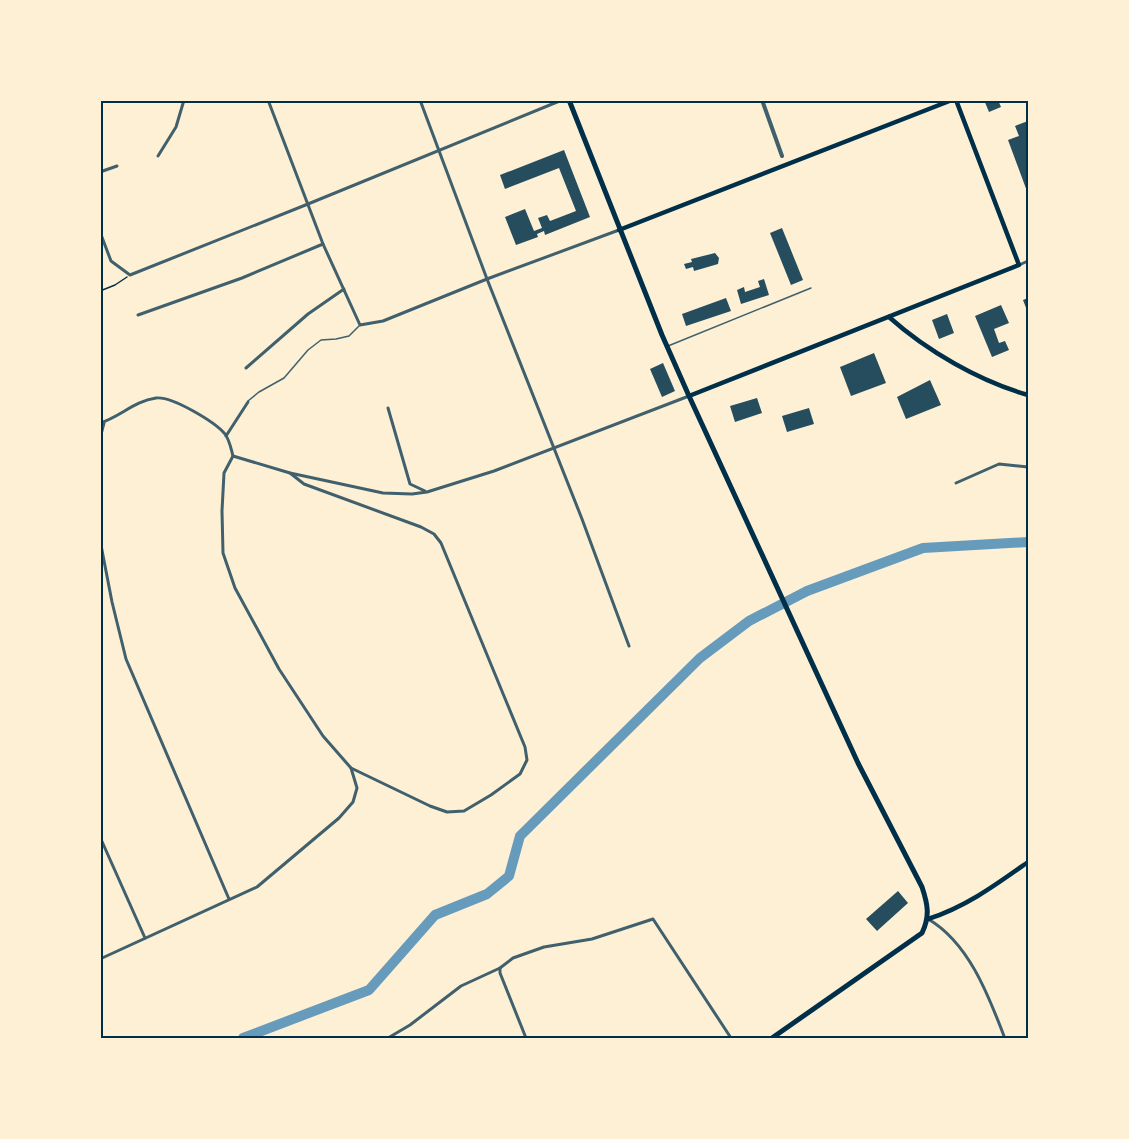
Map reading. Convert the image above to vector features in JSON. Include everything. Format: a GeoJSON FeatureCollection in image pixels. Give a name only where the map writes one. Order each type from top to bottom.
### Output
{"type":"FeatureCollection","features":[{"type":"Feature","properties":{"kind":"main road"},"geometry":{"type":"LineString","coordinates":[[569,100],[689,396],[858,763],[926,898],[928,919],[922,933],[772,1038]]}},
{"type":"Feature","properties":{"kind":"main road"},"geometry":{"type":"LineString","coordinates":[[620,230],[954,100],[1019,265],[689,396]]}},
{"type":"Feature","properties":{"kind":"main road"},"geometry":{"type":"LineString","coordinates":[[889,317],[920,342],[957,363],[991,381],[1029,395]]}},
{"type":"Feature","properties":{"kind":"main road"},"geometry":{"type":"LineString","coordinates":[[928,919],[951,912],[989,890],[1029,862]]}},
{"type":"Feature","properties":{"kind":"street"},"geometry":{"type":"LineString","coordinates":[[158,156],[176,127],[184,100]]}},
{"type":"Feature","properties":{"kind":"street"},"geometry":{"type":"LineString","coordinates":[[268,100],[323,244],[360,326],[383,321],[487,279],[620,230]]}},
{"type":"Feature","properties":{"kind":"street"},"geometry":{"type":"LineString","coordinates":[[420,100],[629,646]]}},
{"type":"Feature","properties":{"kind":"street"},"geometry":{"type":"LineString","coordinates":[[100,232],[111,261],[130,275],[167,258],[308,204],[562,100]]}},
{"type":"Feature","properties":{"kind":"street"},"geometry":{"type":"LineString","coordinates":[[762,100],[782,156]]}},
{"type":"Feature","properties":{"kind":"street"},"geometry":{"type":"LineString","coordinates":[[100,172],[117,166]]}},
{"type":"Feature","properties":{"kind":"street"},"geometry":{"type":"LineString","coordinates":[[138,315],[242,278],[323,244]]}},
{"type":"Feature","properties":{"kind":"street"},"geometry":{"type":"LineString","coordinates":[[1019,265],[1029,261]]}},
{"type":"Feature","properties":{"kind":"street"},"geometry":{"type":"LineString","coordinates":[[246,368],[308,314],[344,289]]}},
{"type":"Feature","properties":{"kind":"street"},"geometry":{"type":"LineString","coordinates":[[233,456],[290,473],[383,493],[412,494],[426,492],[494,471],[689,396]]}},
{"type":"Feature","properties":{"kind":"street"},"geometry":{"type":"LineString","coordinates":[[100,438],[103,423],[134,404],[158,398],[167,399],[213,422],[226,436],[233,456],[224,473],[223,554],[235,588],[279,669],[323,736],[351,768],[430,806],[447,812],[464,811],[520,774],[527,760],[525,747],[441,543],[434,534],[421,527],[304,484],[290,473]]}},
{"type":"Feature","properties":{"kind":"street"},"geometry":{"type":"LineString","coordinates":[[226,436],[248,402]]}},
{"type":"Feature","properties":{"kind":"street"},"geometry":{"type":"LineString","coordinates":[[388,408],[411,484],[426,492]]}},
{"type":"Feature","properties":{"kind":"street"},"geometry":{"type":"LineString","coordinates":[[956,483],[999,464],[1029,467]]}},
{"type":"Feature","properties":{"kind":"street"},"geometry":{"type":"LineString","coordinates":[[100,540],[126,659],[229,899]]}},
{"type":"Feature","properties":{"kind":"street"},"geometry":{"type":"LineString","coordinates":[[100,959],[257,887],[339,818],[353,802],[357,788],[351,768]]}},
{"type":"Feature","properties":{"kind":"street"},"geometry":{"type":"LineString","coordinates":[[100,837],[145,938]]}},
{"type":"Feature","properties":{"kind":"street"},"geometry":{"type":"LineString","coordinates":[[928,919],[944,928],[971,964],[993,1007],[1003,1037]]}},
{"type":"Feature","properties":{"kind":"street"},"geometry":{"type":"LineString","coordinates":[[388,1038],[410,1025],[460,986],[500,968],[513,958],[544,947],[592,939],[652,920],[731,1038]]}},
{"type":"Feature","properties":{"kind":"street"},"geometry":{"type":"LineString","coordinates":[[500,968],[504,984],[526,1038]]}},
{"type":"Feature","properties":{"kind":"lane"},"geometry":{"type":"LineString","coordinates":[[667,346],[811,288]]}},
{"type":"Feature","properties":{"kind":"lane"},"geometry":{"type":"LineString","coordinates":[[248,402],[259,392],[284,378],[308,350],[321,340],[349,336],[360,326]]}},
{"type":"Feature","properties":{"kind":"path"},"geometry":{"type":"LineString","coordinates":[[100,291],[116,285],[130,275]]}},
{"type":"Feature","properties":{"kind":"building"},"geometry":{"type":"Polygon","coordinates":[[[984,100],[998,100],[1001,107],[989,112],[984,100]]]}},
{"type":"Feature","properties":{"kind":"building"},"geometry":{"type":"Polygon","coordinates":[[[1028,121],[1028,194],[1008,140],[1019,136],[1015,126],[1028,121]]]}},
{"type":"Feature","properties":{"kind":"building"},"geometry":{"type":"Polygon","coordinates":[[[564,150],[590,217],[545,235],[544,231],[537,234],[538,237],[516,245],[505,217],[525,209],[534,231],[542,228],[538,218],[547,215],[550,221],[576,211],[559,168],[505,189],[500,175],[564,150]]]}},
{"type":"Feature","properties":{"kind":"building"},"geometry":{"type":"Polygon","coordinates":[[[782,228],[803,280],[791,285],[770,233],[782,228]]]}},
{"type":"Feature","properties":{"kind":"building"},"geometry":{"type":"Polygon","coordinates":[[[715,253],[719,258],[718,264],[694,271],[693,267],[686,269],[684,264],[692,262],[691,259],[715,253]]]}},
{"type":"Feature","properties":{"kind":"building"},"geometry":{"type":"Polygon","coordinates":[[[764,279],[769,295],[741,304],[737,290],[744,287],[745,292],[760,287],[758,281],[764,279]]]}},
{"type":"Feature","properties":{"kind":"building"},"geometry":{"type":"Polygon","coordinates":[[[726,298],[731,311],[686,326],[682,314],[726,298]]]}},
{"type":"Feature","properties":{"kind":"building"},"geometry":{"type":"Polygon","coordinates":[[[1028,298],[1028,313],[1023,300],[1028,298]]]}},
{"type":"Feature","properties":{"kind":"building"},"geometry":{"type":"Polygon","coordinates":[[[1001,305],[1009,323],[994,329],[999,343],[1005,341],[1009,350],[992,357],[975,316],[1001,305]]]}},
{"type":"Feature","properties":{"kind":"building"},"geometry":{"type":"Polygon","coordinates":[[[947,314],[954,333],[939,339],[932,320],[947,314]]]}},
{"type":"Feature","properties":{"kind":"building"},"geometry":{"type":"Polygon","coordinates":[[[874,353],[886,383],[851,396],[840,367],[874,353]]]}},
{"type":"Feature","properties":{"kind":"building"},"geometry":{"type":"Polygon","coordinates":[[[663,363],[675,391],[662,397],[650,369],[663,363]]]}},
{"type":"Feature","properties":{"kind":"building"},"geometry":{"type":"Polygon","coordinates":[[[930,380],[941,405],[906,419],[897,397],[930,380]]]}},
{"type":"Feature","properties":{"kind":"building"},"geometry":{"type":"Polygon","coordinates":[[[757,398],[762,413],[735,422],[730,406],[757,398]]]}},
{"type":"Feature","properties":{"kind":"building"},"geometry":{"type":"Polygon","coordinates":[[[809,408],[814,424],[787,432],[782,416],[809,408]]]}},
{"type":"Feature","properties":{"kind":"building"},"geometry":{"type":"Polygon","coordinates":[[[898,891],[908,903],[877,931],[866,919],[898,891]]]}},
{"type":"Feature","properties":{"kind":"waterway"},"geometry":{"type":"LineString","coordinates":[[243,1038],[369,990],[435,915],[487,894],[509,876],[520,836],[700,658],[749,621],[807,591],[923,548],[1028,542]]}}]}
